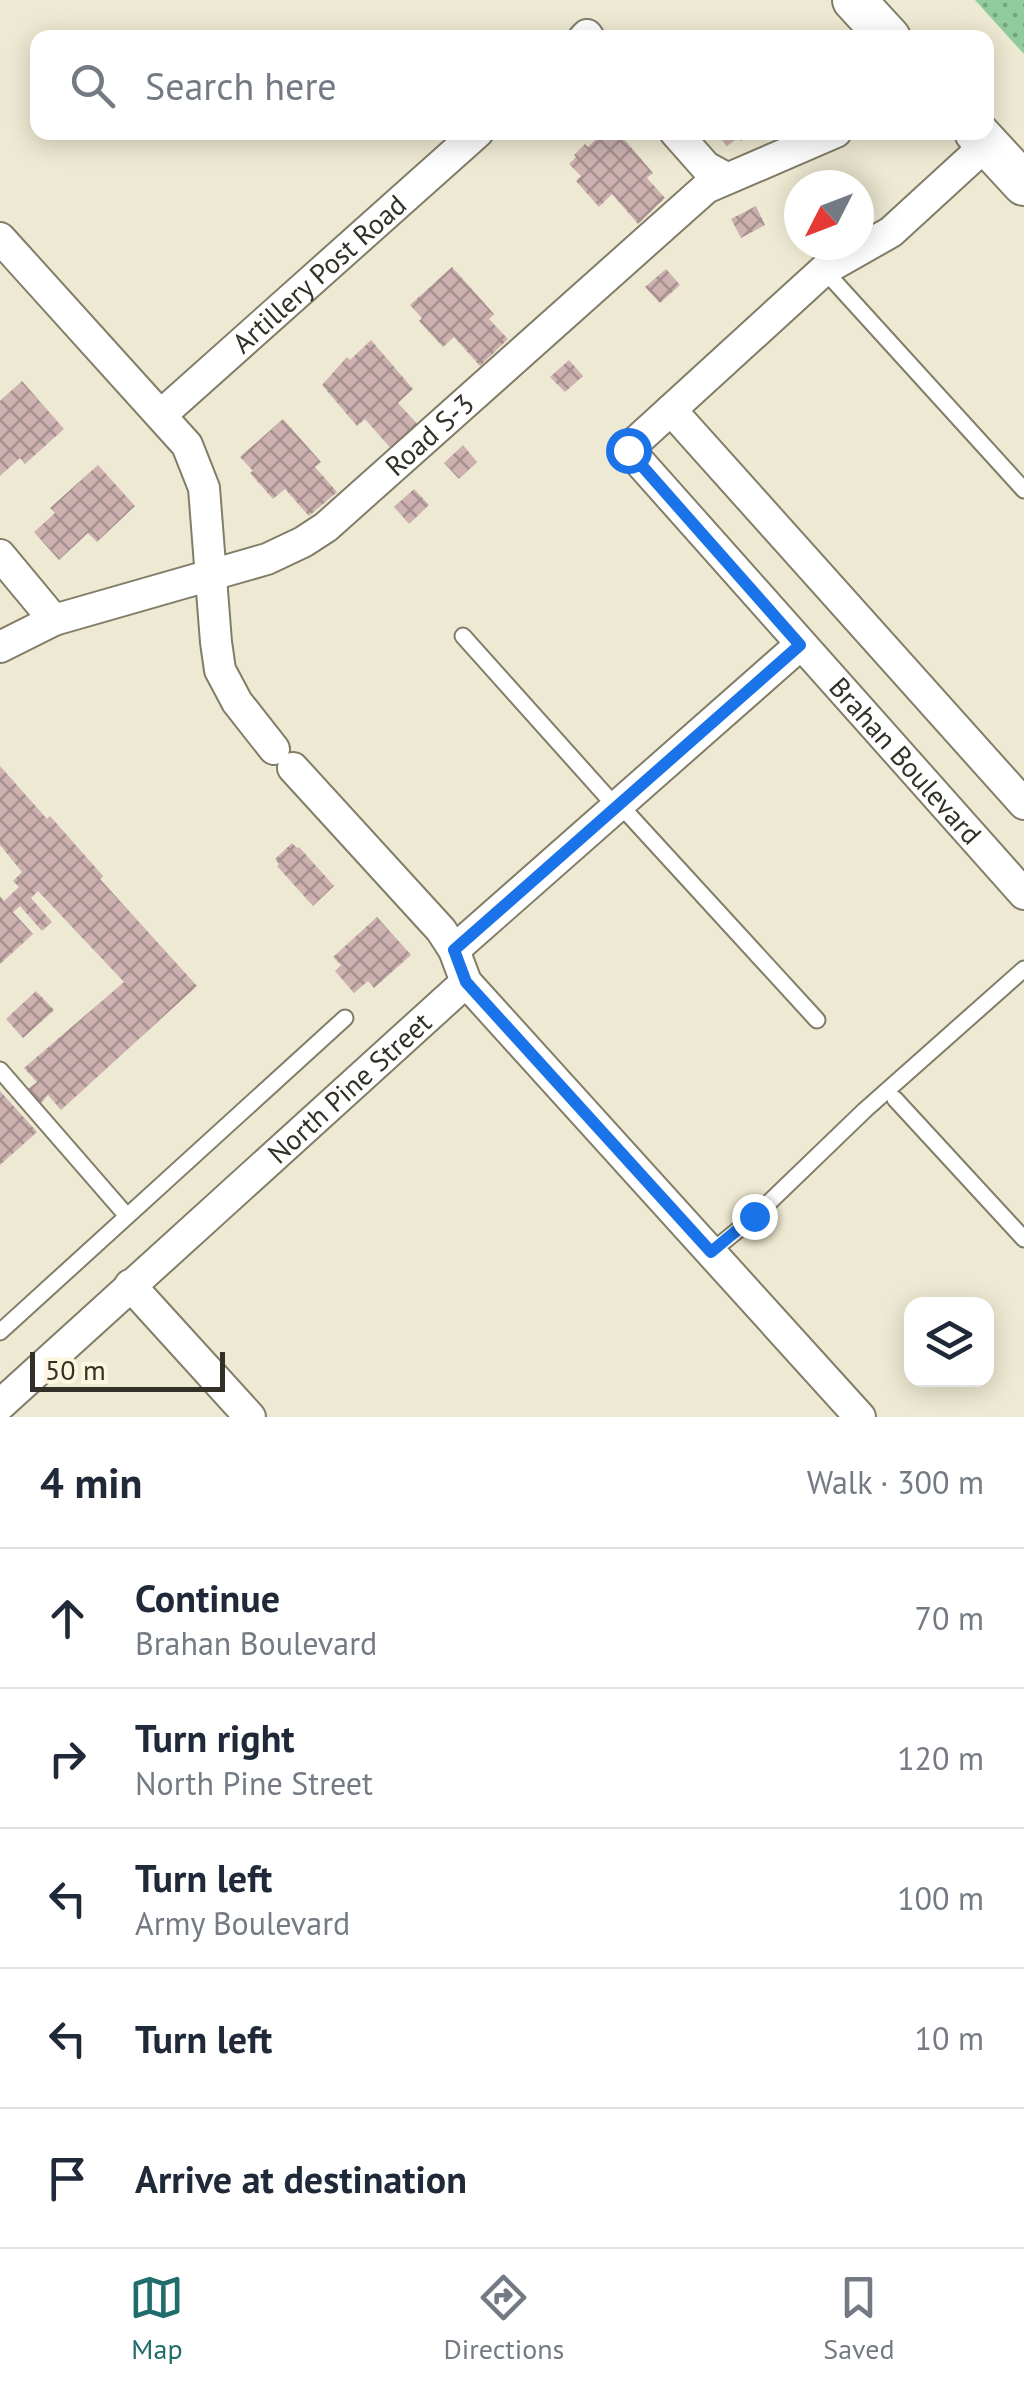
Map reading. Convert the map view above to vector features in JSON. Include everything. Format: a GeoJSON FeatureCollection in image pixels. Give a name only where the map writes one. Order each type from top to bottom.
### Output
{"type":"FeatureCollection","features":[{"type":"Feature","properties":{"kind":"street"},"geometry":{"type":"LineString","coordinates":[[854,0],[882,30]]}},
{"type":"Feature","properties":{"kind":"street","name":"Artillery Post Road"},"geometry":{"type":"LineString","coordinates":[[161,415],[469,140]]}},
{"type":"Feature","properties":{"kind":"street"},"geometry":{"type":"LineString","coordinates":[[681,140],[706,167],[726,178]]}},
{"type":"Feature","properties":{"kind":"street","name":"Road S-3"},"geometry":{"type":"LineString","coordinates":[[0,647],[54,620],[267,559],[302,542],[326,526],[706,188],[817,140]]}},
{"type":"Feature","properties":{"kind":"street"},"geometry":{"type":"LineString","coordinates":[[980,140],[891,232],[824,270],[672,410],[1024,804]]}},
{"type":"Feature","properties":{"kind":"street"},"geometry":{"type":"LineString","coordinates":[[984,140],[1024,184]]}},
{"type":"Feature","properties":{"kind":"street"},"geometry":{"type":"LineString","coordinates":[[0,238],[187,445],[204,488],[220,670],[237,702],[283,758],[441,930],[454,950],[466,982],[860,1417]]}},
{"type":"Feature","properties":{"kind":"street","name":"Brahan Boulevard"},"geometry":{"type":"LineString","coordinates":[[672,410],[628,450],[1024,894]]}},
{"type":"Feature","properties":{"kind":"street"},"geometry":{"type":"LineString","coordinates":[[0,555],[54,620]]}},
{"type":"Feature","properties":{"kind":"street"},"geometry":{"type":"LineString","coordinates":[[454,950],[800,645]]}},
{"type":"Feature","properties":{"kind":"street","name":"North Pine Street"},"geometry":{"type":"LineString","coordinates":[[0,1405],[466,982]]}},
{"type":"Feature","properties":{"kind":"street"},"geometry":{"type":"LineString","coordinates":[[130,1285],[250,1417]]}},
{"type":"Feature","properties":{"kind":"lane"},"geometry":{"type":"LineString","coordinates":[[824,270],[1024,490]]}},
{"type":"Feature","properties":{"kind":"lane"},"geometry":{"type":"LineString","coordinates":[[463,636],[817,1020]]}},
{"type":"Feature","properties":{"kind":"lane"},"geometry":{"type":"LineString","coordinates":[[711,1252],[1024,969]]}},
{"type":"Feature","properties":{"kind":"lane"},"geometry":{"type":"LineString","coordinates":[[0,1332],[345,1018]]}},
{"type":"Feature","properties":{"kind":"lane"},"geometry":{"type":"LineString","coordinates":[[0,1070],[127,1216]]}},
{"type":"Feature","properties":{"kind":"lane"},"geometry":{"type":"LineString","coordinates":[[895,1099],[1024,1238]]}},
{"type":"Feature","properties":{"kind":"green space"},"geometry":{"type":"Polygon","coordinates":[[[975,0],[1024,0],[1024,54],[975,0]]]}},
{"type":"Feature","properties":{"kind":"building"},"geometry":{"type":"Polygon","coordinates":[[[595,140],[625,140],[653,173],[647,178],[665,198],[638,224],[612,194],[599,207],[576,181],[581,176],[569,164],[585,144],[588,147],[595,140]]]}},
{"type":"Feature","properties":{"kind":"building"},"geometry":{"type":"Polygon","coordinates":[[[756,206],[765,225],[741,238],[731,219],[756,206]]]}},
{"type":"Feature","properties":{"kind":"building"},"geometry":{"type":"Polygon","coordinates":[[[452,267],[494,314],[489,319],[508,339],[480,366],[454,337],[443,347],[410,305],[452,267]]]}},
{"type":"Feature","properties":{"kind":"building"},"geometry":{"type":"Polygon","coordinates":[[[666,269],[680,285],[660,303],[645,287],[666,269]]]}},
{"type":"Feature","properties":{"kind":"building"},"geometry":{"type":"Polygon","coordinates":[[[371,340],[413,389],[398,403],[421,428],[394,452],[365,419],[357,426],[322,385],[347,357],[350,360],[371,340]]]}},
{"type":"Feature","properties":{"kind":"building"},"geometry":{"type":"Polygon","coordinates":[[[569,360],[583,376],[565,392],[550,377],[569,360]]]}},
{"type":"Feature","properties":{"kind":"building"},"geometry":{"type":"Polygon","coordinates":[[[22,381],[64,429],[25,464],[20,458],[0,476],[0,401],[22,381]]]}},
{"type":"Feature","properties":{"kind":"building"},"geometry":{"type":"Polygon","coordinates":[[[283,419],[321,462],[315,467],[337,492],[309,516],[285,489],[273,499],[240,457],[283,419]]]}},
{"type":"Feature","properties":{"kind":"building"},"geometry":{"type":"Polygon","coordinates":[[[463,445],[477,462],[459,479],[444,463],[463,445]]]}},
{"type":"Feature","properties":{"kind":"building"},"geometry":{"type":"Polygon","coordinates":[[[98,465],[135,506],[97,542],[88,533],[59,560],[34,532],[55,513],[50,508],[98,465]]]}},
{"type":"Feature","properties":{"kind":"building"},"geometry":{"type":"Polygon","coordinates":[[[414,489],[429,505],[409,524],[394,507],[414,489]]]}},
{"type":"Feature","properties":{"kind":"building"},"geometry":{"type":"Polygon","coordinates":[[[0,766],[47,819],[50,816],[103,876],[100,879],[197,986],[61,1110],[48,1095],[41,1103],[28,1089],[37,1082],[24,1068],[124,982],[38,891],[31,898],[52,922],[42,931],[20,906],[13,912],[33,934],[0,964],[0,896],[4,901],[19,887],[13,881],[22,872],[0,845],[0,766]]]}},
{"type":"Feature","properties":{"kind":"building"},"geometry":{"type":"Polygon","coordinates":[[[292,843],[334,886],[313,906],[277,866],[275,859],[292,843]]]}},
{"type":"Feature","properties":{"kind":"building"},"geometry":{"type":"Polygon","coordinates":[[[377,917],[411,955],[374,988],[368,981],[354,993],[335,971],[341,965],[333,957],[377,917]]]}},
{"type":"Feature","properties":{"kind":"building"},"geometry":{"type":"Polygon","coordinates":[[[36,991],[54,1010],[23,1038],[6,1019],[36,991]]]}},
{"type":"Feature","properties":{"kind":"building"},"geometry":{"type":"Polygon","coordinates":[[[0,1091],[37,1132],[0,1165],[0,1091]]]}},
{"type":"Feature","properties":{"kind":"route"},"geometry":{"type":"LineString","coordinates":[[628,450],[800,645],[454,950],[466,982],[711,1252],[754,1216]]}}]}
